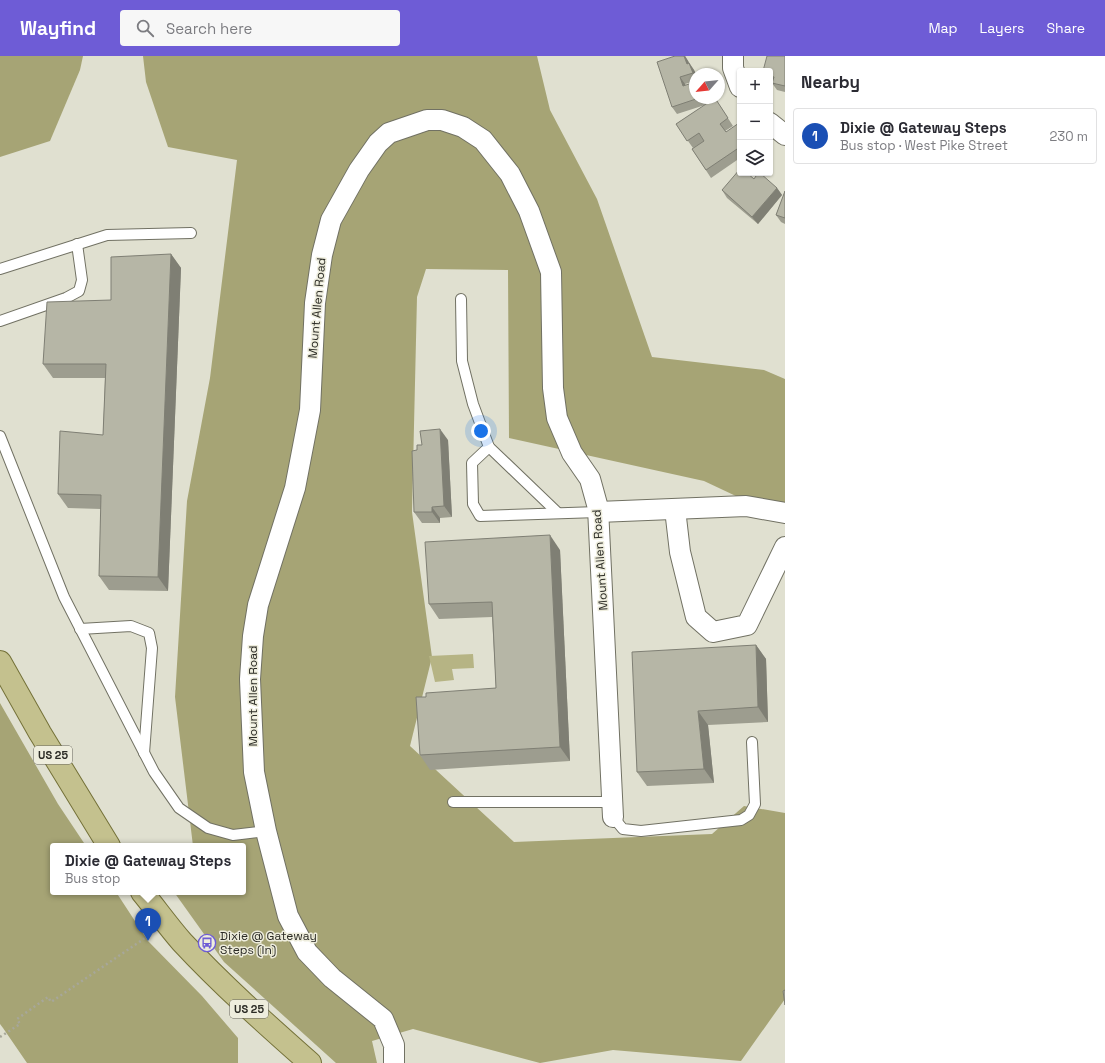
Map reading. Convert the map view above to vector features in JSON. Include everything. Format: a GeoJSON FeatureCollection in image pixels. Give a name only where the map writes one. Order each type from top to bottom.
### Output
{"type":"FeatureCollection","features":[{"type":"Feature","properties":{"kind":"main road","name":"US 25"},"geometry":{"type":"LineString","coordinates":[[0,662],[40,733],[107,843]]}},
{"type":"Feature","properties":{"kind":"main road","name":"US 25"},"geometry":{"type":"LineString","coordinates":[[144,895],[167,923],[202,961],[250,1009],[310,1063]]}},
{"type":"Feature","properties":{"kind":"street"},"geometry":{"type":"LineString","coordinates":[[733,56],[733,68],[737,79]]}},
{"type":"Feature","properties":{"kind":"street","name":"Mount Allen Road"},"geometry":{"type":"LineString","coordinates":[[394,1063],[394,1045],[383,1019],[332,978],[307,952],[288,916],[266,831],[254,772],[250,679],[253,636],[258,605],[297,480],[310,410],[315,302],[322,254],[331,220],[359,170],[378,143],[389,133],[427,120],[442,120],[463,127],[483,140],[510,174],[529,211],[551,272],[553,388],[557,418],[572,453],[590,479],[598,512],[612,809]]}},
{"type":"Feature","properties":{"kind":"street"},"geometry":{"type":"LineString","coordinates":[[773,125],[785,135]]}},
{"type":"Feature","properties":{"kind":"street"},"geometry":{"type":"LineString","coordinates":[[598,512],[746,506],[785,513]]}},
{"type":"Feature","properties":{"kind":"street"},"geometry":{"type":"LineString","coordinates":[[675,509],[680,552],[696,617],[713,632],[747,625],[785,547]]}},
{"type":"Feature","properties":{"kind":"lane"},"geometry":{"type":"LineString","coordinates":[[0,269],[107,235],[191,233]]}},
{"type":"Feature","properties":{"kind":"lane"},"geometry":{"type":"LineString","coordinates":[[0,321],[66,298],[79,291],[82,280],[76,244]]}},
{"type":"Feature","properties":{"kind":"lane"},"geometry":{"type":"LineString","coordinates":[[461,299],[462,361],[473,404],[489,447],[558,513]]}},
{"type":"Feature","properties":{"kind":"lane"},"geometry":{"type":"LineString","coordinates":[[0,436],[64,597],[154,772],[179,808],[208,828],[233,835],[266,831]]}},
{"type":"Feature","properties":{"kind":"lane"},"geometry":{"type":"LineString","coordinates":[[489,447],[472,463],[473,504],[480,516],[598,512]]}},
{"type":"Feature","properties":{"kind":"lane"},"geometry":{"type":"LineString","coordinates":[[80,629],[131,626],[149,633],[152,648],[144,753]]}},
{"type":"Feature","properties":{"kind":"lane"},"geometry":{"type":"LineString","coordinates":[[453,802],[612,809],[623,829],[641,831],[740,820],[749,815],[754,804],[752,742]]}},
{"type":"Feature","properties":{"kind":"path"},"geometry":{"type":"LineString","coordinates":[[0,1038],[20,1024],[17,1019],[48,997],[52,1002],[167,923]]}},
{"type":"Feature","properties":{"kind":"shaded area"},"geometry":{"type":"Polygon","coordinates":[[[0,56],[83,56],[80,70],[50,141],[0,157],[0,56]]]}},
{"type":"Feature","properties":{"kind":"shaded area"},"geometry":{"type":"Polygon","coordinates":[[[143,56],[537,56],[550,110],[597,199],[652,357],[764,370],[785,379],[785,519],[704,481],[509,438],[508,270],[426,269],[417,297],[412,512],[432,657],[410,746],[514,842],[712,834],[744,806],[785,813],[785,999],[741,1061],[613,1050],[540,1063],[413,1029],[372,1041],[377,1063],[336,1063],[224,962],[176,895],[246,895],[246,843],[193,843],[175,697],[187,501],[210,378],[237,160],[168,147],[146,82],[143,56]]]}},
{"type":"Feature","properties":{"kind":"shaded area"},"geometry":{"type":"Polygon","coordinates":[[[473,654],[474,668],[452,669],[454,680],[435,682],[429,656],[473,654]]]}},
{"type":"Feature","properties":{"kind":"shaded area"},"geometry":{"type":"Polygon","coordinates":[[[0,703],[58,804],[84,843],[50,843],[50,895],[118,895],[148,941],[202,996],[238,1038],[238,1063],[27,1063],[0,1024],[0,703]]]}},
{"type":"Feature","properties":{"kind":"building"},"geometry":{"type":"Polygon","coordinates":[[[675,56],[684,56],[687,64],[689,63],[691,68],[689,68],[689,74],[680,77],[683,86],[689,84],[689,101],[672,107],[657,62],[675,56]]]}},
{"type":"Feature","properties":{"kind":"building"},"geometry":{"type":"Polygon","coordinates":[[[767,56],[785,56],[785,86],[773,83],[773,68],[764,68],[767,56]]]}},
{"type":"Feature","properties":{"kind":"building"},"geometry":{"type":"Polygon","coordinates":[[[706,104],[719,104],[728,118],[720,124],[726,132],[737,124],[737,149],[706,170],[692,149],[704,141],[699,133],[687,141],[676,124],[706,104]]]}},
{"type":"Feature","properties":{"kind":"building"},"geometry":{"type":"Polygon","coordinates":[[[737,172],[737,176],[750,176],[754,179],[756,176],[763,176],[777,188],[752,217],[722,190],[737,172]]]}},
{"type":"Feature","properties":{"kind":"building"},"geometry":{"type":"Polygon","coordinates":[[[785,191],[785,218],[776,215],[785,191]]]}},
{"type":"Feature","properties":{"kind":"building"},"geometry":{"type":"Polygon","coordinates":[[[171,254],[158,577],[99,576],[101,495],[58,494],[60,431],[103,435],[106,364],[43,364],[47,302],[111,300],[111,257],[171,254]]]}},
{"type":"Feature","properties":{"kind":"building"},"geometry":{"type":"Polygon","coordinates":[[[440,429],[444,506],[432,507],[432,512],[414,512],[412,451],[417,450],[417,445],[422,445],[420,431],[440,429]]]}},
{"type":"Feature","properties":{"kind":"building"},"geometry":{"type":"Polygon","coordinates":[[[550,535],[560,747],[420,755],[416,697],[426,697],[426,693],[496,688],[492,602],[429,604],[425,542],[550,535]]]}},
{"type":"Feature","properties":{"kind":"building"},"geometry":{"type":"Polygon","coordinates":[[[756,645],[758,707],[698,711],[704,769],[637,772],[632,652],[756,645]]]}},
{"type":"Feature","properties":{"kind":"building"},"geometry":{"type":"Polygon","coordinates":[[[785,990],[785,1005],[783,991],[785,990]]]}},
{"type":"Feature","properties":{"kind":"place","name":"Dixie @ Gateway Steps"},"geometry":{"type":"Point","coordinates":[148,941]}},
{"type":"Feature","properties":{"kind":"place","name":"Dixie @ Gateway Steps (In)"},"geometry":{"type":"Point","coordinates":[207,943]}}]}
